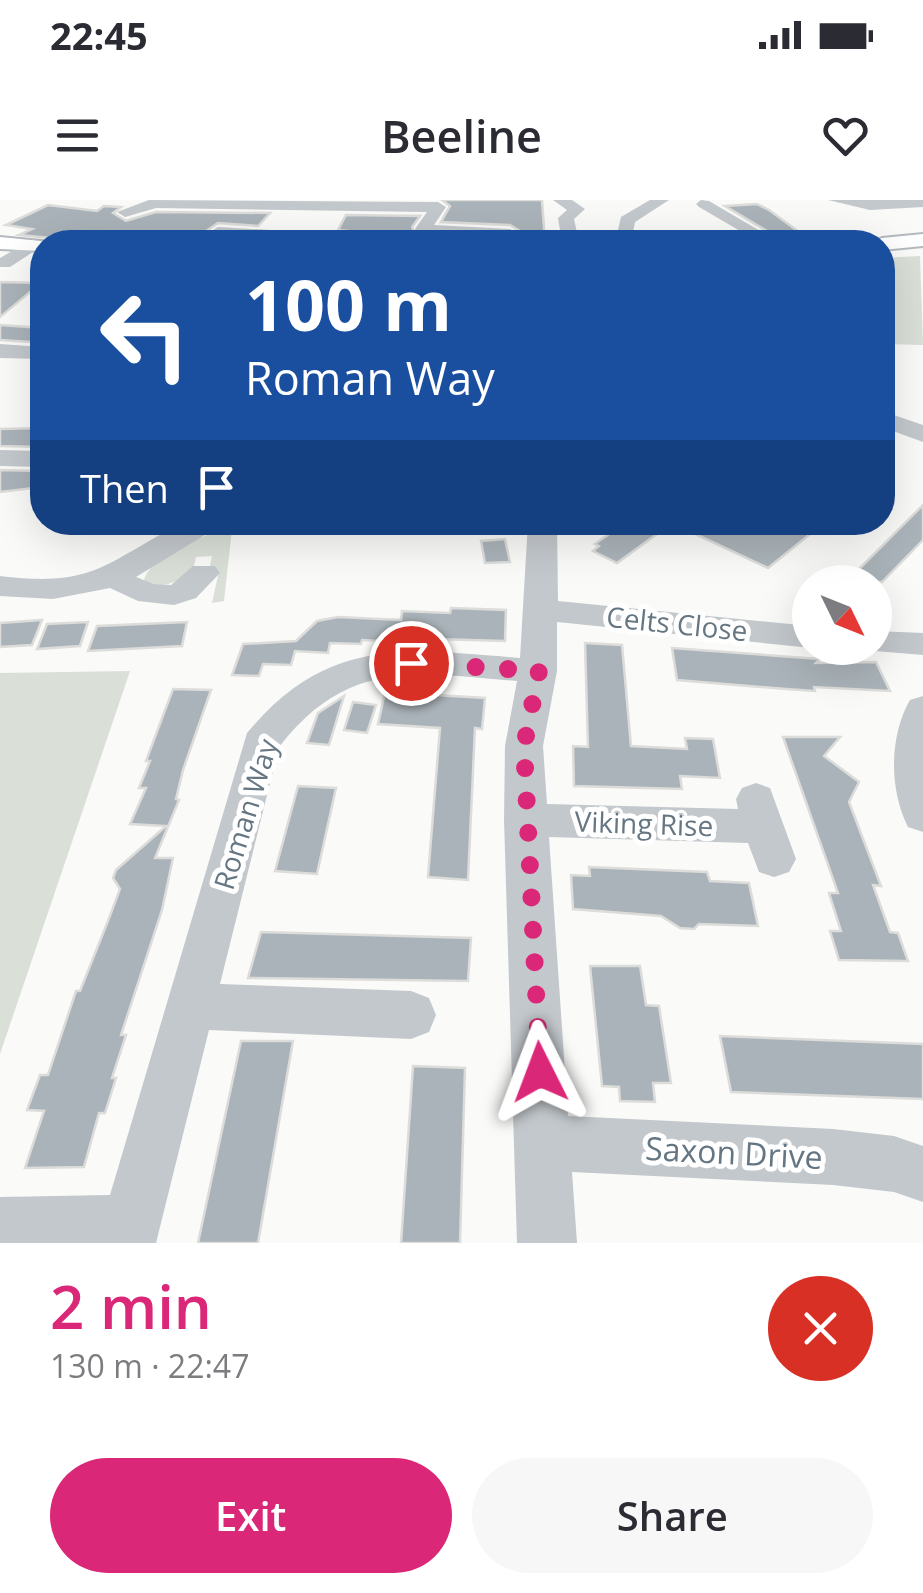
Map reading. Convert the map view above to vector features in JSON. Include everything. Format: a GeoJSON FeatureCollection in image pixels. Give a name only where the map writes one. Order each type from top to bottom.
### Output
{"type":"FeatureCollection","features":[{"type":"Feature","properties":{"kind":"main road"},"geometry":{"type":"LineString","coordinates":[[895,243],[923,240]]}},
{"type":"Feature","properties":{"kind":"main road"},"geometry":{"type":"LineString","coordinates":[[1,248],[30,246]]}},
{"type":"Feature","properties":{"kind":"street"},"geometry":{"type":"LineString","coordinates":[[561,200],[578,209],[590,230]]}},
{"type":"Feature","properties":{"kind":"street"},"geometry":{"type":"LineString","coordinates":[[603,230],[661,200]]}},
{"type":"Feature","properties":{"kind":"street"},"geometry":{"type":"LineString","coordinates":[[684,210],[724,200]]}},
{"type":"Feature","properties":{"kind":"street"},"geometry":{"type":"LineString","coordinates":[[836,200],[882,205],[923,202]]}},
{"type":"Feature","properties":{"kind":"street"},"geometry":{"type":"LineString","coordinates":[[125,212],[147,203],[439,203]]}},
{"type":"Feature","properties":{"kind":"street"},"geometry":{"type":"LineString","coordinates":[[297,230],[311,203]]}},
{"type":"Feature","properties":{"kind":"street"},"geometry":{"type":"LineString","coordinates":[[423,229],[439,203]]}},
{"type":"Feature","properties":{"kind":"street"},"geometry":{"type":"LineString","coordinates":[[704,204],[749,230]]}},
{"type":"Feature","properties":{"kind":"street"},"geometry":{"type":"LineString","coordinates":[[400,229],[433,230]]}},
{"type":"Feature","properties":{"kind":"street"},"geometry":{"type":"LineString","coordinates":[[0,351],[30,352]]}},
{"type":"Feature","properties":{"kind":"street"},"geometry":{"type":"LineString","coordinates":[[895,418],[923,408]]}},
{"type":"Feature","properties":{"kind":"street"},"geometry":{"type":"LineString","coordinates":[[895,422],[923,434]]}},
{"type":"Feature","properties":{"kind":"street"},"geometry":{"type":"LineString","coordinates":[[0,458],[30,458]]}},
{"type":"Feature","properties":{"kind":"street"},"geometry":{"type":"LineString","coordinates":[[0,586],[62,590],[113,578],[183,535]]}},
{"type":"Feature","properties":{"kind":"street"},"geometry":{"type":"LineString","coordinates":[[542,535],[544,610],[539,671],[524,746],[524,820],[547,1243]]}},
{"type":"Feature","properties":{"kind":"street"},"geometry":{"type":"LineString","coordinates":[[113,578],[129,587],[174,597],[197,586],[204,574]]}},
{"type":"Feature","properties":{"kind":"street","name":"Celts Close"},"geometry":{"type":"LineString","coordinates":[[544,610],[792,635]]}},
{"type":"Feature","properties":{"kind":"street"},"geometry":{"type":"LineString","coordinates":[[892,643],[923,644]]}},
{"type":"Feature","properties":{"kind":"street","name":"Roman Way"},"geometry":{"type":"LineString","coordinates":[[0,1226],[128,1234],[262,743],[294,700],[331,678],[379,666],[411,663],[539,671]]}},
{"type":"Feature","properties":{"kind":"street"},"geometry":{"type":"LineString","coordinates":[[923,709],[913,746],[916,794],[923,816]]}},
{"type":"Feature","properties":{"kind":"street","name":"Viking Rise"},"geometry":{"type":"LineString","coordinates":[[524,820],[764,829]]}},
{"type":"Feature","properties":{"kind":"street"},"geometry":{"type":"LineString","coordinates":[[190,1006],[411,1014]]}},
{"type":"Feature","properties":{"kind":"street","name":"Saxon Drive"},"geometry":{"type":"LineString","coordinates":[[544,1144],[833,1157],[894,1164],[923,1174]]}},
{"type":"Feature","properties":{"kind":"shaded area"},"geometry":{"type":"Polygon","coordinates":[[[920,256],[923,345],[895,344],[895,257],[920,256]]]}},
{"type":"Feature","properties":{"kind":"shaded area"},"geometry":{"type":"Polygon","coordinates":[[[207,535],[231,535],[224,601],[212,603],[219,571],[209,570],[212,556],[196,557],[193,571],[175,582],[164,585],[144,581],[156,563],[207,535]]]}},
{"type":"Feature","properties":{"kind":"shaded area"},"geometry":{"type":"Polygon","coordinates":[[[130,671],[128,677],[0,1054],[0,673],[130,671]]]}},
{"type":"Feature","properties":{"kind":"building"},"geometry":{"type":"Polygon","coordinates":[[[442,200],[542,200],[544,230],[441,222],[450,206],[442,200]]]}},
{"type":"Feature","properties":{"kind":"building"},"geometry":{"type":"Polygon","coordinates":[[[757,204],[796,230],[765,230],[725,206],[757,204]]]}},
{"type":"Feature","properties":{"kind":"building"},"geometry":{"type":"Polygon","coordinates":[[[48,205],[97,211],[104,206],[121,207],[113,213],[126,221],[156,212],[270,213],[258,226],[218,223],[208,230],[30,230],[30,236],[19,235],[32,229],[6,225],[48,205]]]}},
{"type":"Feature","properties":{"kind":"building"},"geometry":{"type":"Polygon","coordinates":[[[346,215],[420,216],[414,230],[338,230],[346,215]]]}},
{"type":"Feature","properties":{"kind":"building"},"geometry":{"type":"Polygon","coordinates":[[[0,282],[30,283],[30,292],[0,317],[0,282]]]}},
{"type":"Feature","properties":{"kind":"building"},"geometry":{"type":"Polygon","coordinates":[[[0,325],[30,327],[30,342],[0,340],[0,325]]]}},
{"type":"Feature","properties":{"kind":"building"},"geometry":{"type":"Polygon","coordinates":[[[30,428],[30,447],[0,446],[0,429],[30,428]]]}},
{"type":"Feature","properties":{"kind":"building"},"geometry":{"type":"Polygon","coordinates":[[[0,470],[30,471],[30,488],[0,492],[0,470]]]}},
{"type":"Feature","properties":{"kind":"building"},"geometry":{"type":"Polygon","coordinates":[[[923,505],[923,540],[892,572],[892,565],[863,565],[893,535],[923,505]]]}},
{"type":"Feature","properties":{"kind":"building"},"geometry":{"type":"Polygon","coordinates":[[[608,535],[656,535],[617,563],[593,551],[599,546],[595,544],[608,535]]]}},
{"type":"Feature","properties":{"kind":"building"},"geometry":{"type":"Polygon","coordinates":[[[698,535],[809,535],[768,568],[698,535]]]}},
{"type":"Feature","properties":{"kind":"building"},"geometry":{"type":"Polygon","coordinates":[[[505,539],[510,562],[485,563],[481,541],[505,539]]]}},
{"type":"Feature","properties":{"kind":"building"},"geometry":{"type":"Polygon","coordinates":[[[451,608],[506,610],[505,641],[398,638],[398,633],[396,642],[330,643],[328,653],[295,651],[291,665],[263,664],[259,676],[232,675],[243,644],[296,641],[317,621],[338,617],[401,620],[402,611],[450,613],[451,608]]]}},
{"type":"Feature","properties":{"kind":"building"},"geometry":{"type":"Polygon","coordinates":[[[42,620],[32,645],[0,647],[0,623],[42,620]]]}},
{"type":"Feature","properties":{"kind":"building"},"geometry":{"type":"Polygon","coordinates":[[[88,622],[80,646],[37,649],[47,624],[88,622]]]}},
{"type":"Feature","properties":{"kind":"building"},"geometry":{"type":"Polygon","coordinates":[[[187,622],[182,646],[88,651],[97,626],[187,622]]]}},
{"type":"Feature","properties":{"kind":"building"},"geometry":{"type":"Polygon","coordinates":[[[585,643],[622,645],[631,746],[687,749],[685,738],[713,739],[720,778],[680,776],[682,789],[574,786],[573,746],[588,747],[585,643]]]}},
{"type":"Feature","properties":{"kind":"building"},"geometry":{"type":"Polygon","coordinates":[[[672,648],[792,657],[792,665],[877,665],[890,691],[814,687],[815,691],[677,680],[672,648]]]}},
{"type":"Feature","properties":{"kind":"building"},"geometry":{"type":"Polygon","coordinates":[[[173,689],[211,690],[183,770],[176,799],[179,800],[155,858],[173,858],[162,910],[121,1035],[126,1035],[112,1078],[116,1078],[105,1113],[99,1113],[84,1167],[25,1168],[44,1111],[27,1110],[40,1075],[48,1075],[76,991],[80,991],[120,889],[113,878],[116,870],[166,826],[130,824],[146,788],[139,788],[150,761],[146,761],[173,689]]]}},
{"type":"Feature","properties":{"kind":"building"},"geometry":{"type":"Polygon","coordinates":[[[385,692],[485,698],[482,729],[475,728],[468,880],[428,877],[440,728],[378,724],[385,692]]]}},
{"type":"Feature","properties":{"kind":"building"},"geometry":{"type":"Polygon","coordinates":[[[344,696],[329,745],[307,743],[318,713],[344,696]]]}},
{"type":"Feature","properties":{"kind":"building"},"geometry":{"type":"Polygon","coordinates":[[[353,702],[376,705],[367,733],[344,730],[353,702]]]}},
{"type":"Feature","properties":{"kind":"building"},"geometry":{"type":"Polygon","coordinates":[[[783,737],[840,737],[824,756],[859,782],[849,802],[881,886],[873,885],[890,932],[898,933],[908,961],[839,960],[830,931],[841,931],[829,893],[838,893],[783,737]]]}},
{"type":"Feature","properties":{"kind":"building"},"geometry":{"type":"Polygon","coordinates":[[[298,786],[336,788],[317,874],[275,871],[298,786]]]}},
{"type":"Feature","properties":{"kind":"building"},"geometry":{"type":"Polygon","coordinates":[[[589,867],[707,872],[710,881],[749,883],[758,926],[699,924],[694,929],[680,928],[661,916],[573,909],[571,875],[590,876],[589,867]]]}},
{"type":"Feature","properties":{"kind":"building"},"geometry":{"type":"Polygon","coordinates":[[[261,932],[471,938],[468,981],[248,978],[261,932]]]}},
{"type":"Feature","properties":{"kind":"building"},"geometry":{"type":"Polygon","coordinates":[[[590,966],[640,966],[646,1005],[659,1006],[671,1083],[653,1083],[655,1102],[620,1101],[619,1087],[602,1086],[590,966]]]}},
{"type":"Feature","properties":{"kind":"building"},"geometry":{"type":"Polygon","coordinates":[[[720,1036],[923,1044],[923,1099],[731,1092],[720,1036]]]}},
{"type":"Feature","properties":{"kind":"building"},"geometry":{"type":"Polygon","coordinates":[[[241,1041],[293,1041],[258,1243],[198,1243],[241,1041]]]}},
{"type":"Feature","properties":{"kind":"building"},"geometry":{"type":"Polygon","coordinates":[[[413,1066],[465,1068],[460,1243],[401,1243],[413,1066]]]}},
{"type":"Feature","properties":{"kind":"route"},"geometry":{"type":"LineString","coordinates":[[411,663],[539,671],[524,746],[524,820],[540,1072]]}}]}
